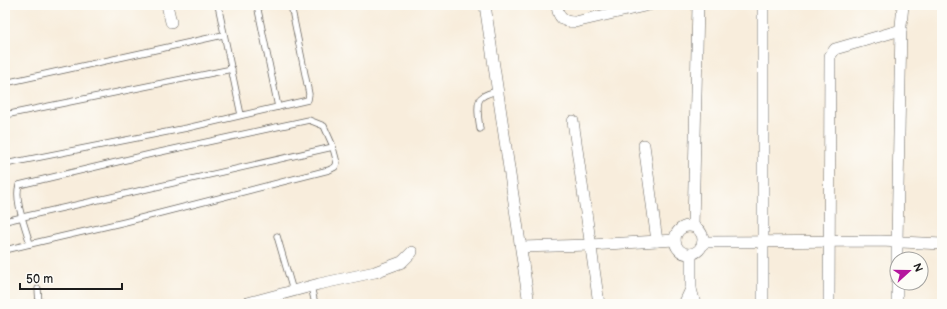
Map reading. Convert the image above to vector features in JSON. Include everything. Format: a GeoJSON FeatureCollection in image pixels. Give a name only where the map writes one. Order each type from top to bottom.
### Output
{"type":"FeatureCollection","features":[{"type":"Feature","properties":{"kind":"street"},"geometry":{"type":"LineString","coordinates":[[167,5],[171,22]]}},
{"type":"Feature","properties":{"kind":"street"},"geometry":{"type":"LineString","coordinates":[[485,5],[529,304]]}},
{"type":"Feature","properties":{"kind":"street"},"geometry":{"type":"LineString","coordinates":[[557,5],[557,10],[562,19],[567,22],[575,22],[633,7],[649,5]]}},
{"type":"Feature","properties":{"kind":"street"},"geometry":{"type":"LineString","coordinates":[[693,226],[698,5]]}},
{"type":"Feature","properties":{"kind":"street"},"geometry":{"type":"LineString","coordinates":[[763,5],[763,304]]}},
{"type":"Feature","properties":{"kind":"street"},"geometry":{"type":"LineString","coordinates":[[897,304],[901,30],[903,5]]}},
{"type":"Feature","properties":{"kind":"street"},"geometry":{"type":"LineString","coordinates":[[829,304],[830,56],[834,49],[901,30]]}},
{"type":"Feature","properties":{"kind":"street"},"geometry":{"type":"LineString","coordinates":[[573,121],[599,304]]}},
{"type":"Feature","properties":{"kind":"street"},"geometry":{"type":"LineString","coordinates":[[644,145],[657,241]]}},
{"type":"Feature","properties":{"kind":"street"},"geometry":{"type":"LineString","coordinates":[[688,226],[693,226],[703,235],[703,242],[699,250],[691,254],[685,254],[680,251],[676,246],[675,240],[676,235],[683,227],[688,226]]}},
{"type":"Feature","properties":{"kind":"street"},"geometry":{"type":"LineString","coordinates":[[521,246],[590,245],[675,240]]}},
{"type":"Feature","properties":{"kind":"street"},"geometry":{"type":"LineString","coordinates":[[703,242],[829,241],[942,244]]}},
{"type":"Feature","properties":{"kind":"street"},"geometry":{"type":"LineString","coordinates":[[244,304],[310,286],[374,272],[402,262],[412,252]]}},
{"type":"Feature","properties":{"kind":"street"},"geometry":{"type":"LineString","coordinates":[[691,254],[691,289],[695,304]]}},
{"type":"Feature","properties":{"kind":"street"},"geometry":{"type":"LineString","coordinates":[[684,304],[691,289]]}},
{"type":"Feature","properties":{"kind":"lane"},"geometry":{"type":"LineString","coordinates":[[218,5],[241,115]]}},
{"type":"Feature","properties":{"kind":"lane"},"geometry":{"type":"LineString","coordinates":[[257,5],[278,107]]}},
{"type":"Feature","properties":{"kind":"lane"},"geometry":{"type":"LineString","coordinates":[[5,164],[187,128],[308,100],[309,94],[291,5]]}},
{"type":"Feature","properties":{"kind":"lane"},"geometry":{"type":"LineString","coordinates":[[5,83],[224,35]]}},
{"type":"Feature","properties":{"kind":"lane"},"geometry":{"type":"LineString","coordinates":[[5,115],[232,69]]}},
{"type":"Feature","properties":{"kind":"lane"},"geometry":{"type":"LineString","coordinates":[[480,129],[479,100],[482,96],[498,91]]}},
{"type":"Feature","properties":{"kind":"lane"},"geometry":{"type":"LineString","coordinates":[[5,250],[124,222],[329,170],[335,167],[337,163],[333,147],[324,126],[309,120],[151,154],[19,185],[17,192],[30,244]]}},
{"type":"Feature","properties":{"kind":"lane"},"geometry":{"type":"LineString","coordinates":[[5,221],[333,147]]}},
{"type":"Feature","properties":{"kind":"lane"},"geometry":{"type":"LineString","coordinates":[[277,236],[293,291]]}},
{"type":"Feature","properties":{"kind":"lane"},"geometry":{"type":"LineString","coordinates":[[310,286],[315,304]]}},
{"type":"Feature","properties":{"kind":"lane"},"geometry":{"type":"LineString","coordinates":[[38,289],[39,304]]}}]}
